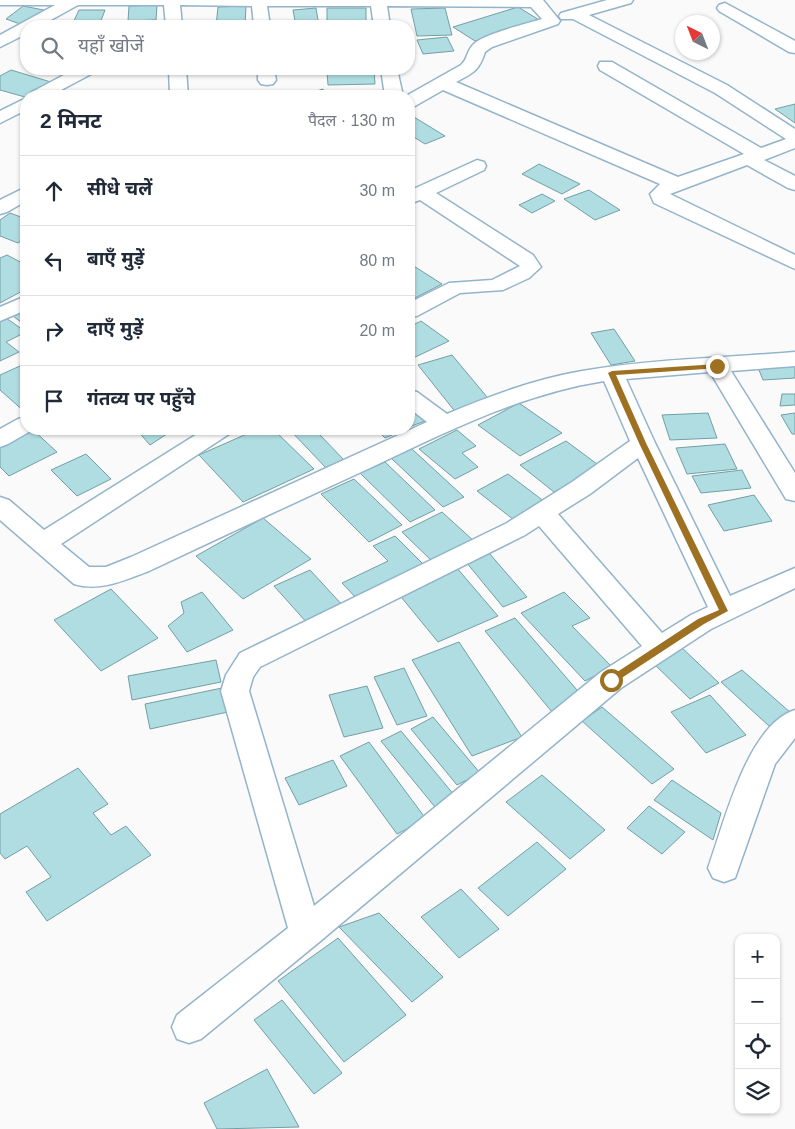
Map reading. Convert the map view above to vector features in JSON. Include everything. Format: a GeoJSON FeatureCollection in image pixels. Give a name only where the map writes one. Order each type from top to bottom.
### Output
{"type":"FeatureCollection","features":[{"type":"Feature","properties":{"kind":"street"},"geometry":{"type":"LineString","coordinates":[[0,0],[260,2],[535,1],[552,21]]}},
{"type":"Feature","properties":{"kind":"street"},"geometry":{"type":"LineString","coordinates":[[415,99],[473,65],[478,48],[486,42],[625,0]]}},
{"type":"Feature","properties":{"kind":"street"},"geometry":{"type":"LineString","coordinates":[[40,20],[75,1]]}},
{"type":"Feature","properties":{"kind":"street"},"geometry":{"type":"LineString","coordinates":[[172,1],[174,20]]}},
{"type":"Feature","properties":{"kind":"street"},"geometry":{"type":"LineString","coordinates":[[260,2],[262,20]]}},
{"type":"Feature","properties":{"kind":"street"},"geometry":{"type":"LineString","coordinates":[[378,2],[381,20]]}},
{"type":"Feature","properties":{"kind":"street"},"geometry":{"type":"LineString","coordinates":[[725,8],[794,47]]}},
{"type":"Feature","properties":{"kind":"street"},"geometry":{"type":"LineString","coordinates":[[575,14],[721,89],[795,138]]}},
{"type":"Feature","properties":{"kind":"street"},"geometry":{"type":"LineString","coordinates":[[0,42],[20,31]]}},
{"type":"Feature","properties":{"kind":"street"},"geometry":{"type":"LineString","coordinates":[[606,66],[755,157],[795,184]]}},
{"type":"Feature","properties":{"kind":"street"},"geometry":{"type":"LineString","coordinates":[[49,90],[75,75]]}},
{"type":"Feature","properties":{"kind":"street"},"geometry":{"type":"LineString","coordinates":[[177,75],[179,90]]}},
{"type":"Feature","properties":{"kind":"street"},"geometry":{"type":"LineString","coordinates":[[390,75],[393,90]]}},
{"type":"Feature","properties":{"kind":"street"},"geometry":{"type":"LineString","coordinates":[[443,83],[677,184]]}},
{"type":"Feature","properties":{"kind":"street"},"geometry":{"type":"LineString","coordinates":[[0,118],[20,106]]}},
{"type":"Feature","properties":{"kind":"street"},"geometry":{"type":"LineString","coordinates":[[795,142],[664,189],[660,194],[661,199],[795,263]]}},
{"type":"Feature","properties":{"kind":"street"},"geometry":{"type":"LineString","coordinates":[[415,194],[477,166]]}},
{"type":"Feature","properties":{"kind":"street"},"geometry":{"type":"LineString","coordinates":[[415,194],[526,259],[531,267],[515,278],[496,286],[456,287],[415,308]]}},
{"type":"Feature","properties":{"kind":"street"},"geometry":{"type":"LineString","coordinates":[[0,208],[20,196]]}},
{"type":"Feature","properties":{"kind":"street"},"geometry":{"type":"LineString","coordinates":[[0,315],[20,305]]}},
{"type":"Feature","properties":{"kind":"street"},"geometry":{"type":"LineString","coordinates":[[0,506],[83,577],[108,576],[140,564],[444,423],[549,384],[584,376],[612,373],[795,359]]}},
{"type":"Feature","properties":{"kind":"street"},"geometry":{"type":"LineString","coordinates":[[717,366],[795,493]]}},
{"type":"Feature","properties":{"kind":"street"},"geometry":{"type":"LineString","coordinates":[[612,373],[642,443],[724,611]]}},
{"type":"Feature","properties":{"kind":"street"},"geometry":{"type":"LineString","coordinates":[[415,401],[444,423]]}},
{"type":"Feature","properties":{"kind":"street"},"geometry":{"type":"LineString","coordinates":[[0,439],[20,427]]}},
{"type":"Feature","properties":{"kind":"street"},"geometry":{"type":"LineString","coordinates":[[43,543],[212,435]]}},
{"type":"Feature","properties":{"kind":"street"},"geometry":{"type":"LineString","coordinates":[[306,934],[235,691],[240,675],[250,660],[516,529],[580,488],[642,443]]}},
{"type":"Feature","properties":{"kind":"street"},"geometry":{"type":"LineString","coordinates":[[542,513],[659,648]]}},
{"type":"Feature","properties":{"kind":"street"},"geometry":{"type":"LineString","coordinates":[[189,1027],[306,934],[611,680],[701,622],[795,577]]}},
{"type":"Feature","properties":{"kind":"street"},"geometry":{"type":"LineString","coordinates":[[724,868],[762,760],[784,730],[795,721]]}},
{"type":"Feature","properties":{"kind":"building"},"geometry":{"type":"Polygon","coordinates":[[[157,5],[156,20],[128,20],[129,6],[157,5]]]}},
{"type":"Feature","properties":{"kind":"building"},"geometry":{"type":"Polygon","coordinates":[[[23,6],[49,11],[29,20],[20,20],[20,24],[6,19],[23,6]]]}},
{"type":"Feature","properties":{"kind":"building"},"geometry":{"type":"Polygon","coordinates":[[[246,6],[245,20],[217,20],[218,7],[246,6]]]}},
{"type":"Feature","properties":{"kind":"building"},"geometry":{"type":"Polygon","coordinates":[[[518,7],[541,21],[475,41],[453,27],[518,7]]]}},
{"type":"Feature","properties":{"kind":"building"},"geometry":{"type":"Polygon","coordinates":[[[316,8],[318,20],[295,20],[293,10],[316,8]]]}},
{"type":"Feature","properties":{"kind":"building"},"geometry":{"type":"Polygon","coordinates":[[[327,8],[366,8],[366,20],[327,20],[327,8]]]}},
{"type":"Feature","properties":{"kind":"building"},"geometry":{"type":"Polygon","coordinates":[[[445,8],[452,35],[417,36],[415,20],[411,9],[445,8]]]}},
{"type":"Feature","properties":{"kind":"building"},"geometry":{"type":"Polygon","coordinates":[[[79,10],[105,10],[101,20],[74,20],[79,10]]]}},
{"type":"Feature","properties":{"kind":"building"},"geometry":{"type":"Polygon","coordinates":[[[447,37],[454,51],[423,54],[417,40],[447,37]]]}},
{"type":"Feature","properties":{"kind":"building"},"geometry":{"type":"Polygon","coordinates":[[[11,70],[20,73],[20,75],[28,75],[51,82],[37,90],[20,90],[20,96],[0,90],[0,76],[11,70]]]}},
{"type":"Feature","properties":{"kind":"building"},"geometry":{"type":"Polygon","coordinates":[[[327,75],[374,75],[375,84],[328,85],[327,75]]]}},
{"type":"Feature","properties":{"kind":"building"},"geometry":{"type":"Polygon","coordinates":[[[795,104],[795,123],[775,109],[795,104]]]}},
{"type":"Feature","properties":{"kind":"building"},"geometry":{"type":"Polygon","coordinates":[[[415,118],[445,136],[425,144],[415,138],[415,118]]]}},
{"type":"Feature","properties":{"kind":"building"},"geometry":{"type":"Polygon","coordinates":[[[539,164],[580,184],[562,194],[522,174],[539,164]]]}},
{"type":"Feature","properties":{"kind":"building"},"geometry":{"type":"Polygon","coordinates":[[[589,190],[620,210],[595,220],[564,199],[589,190]]]}},
{"type":"Feature","properties":{"kind":"building"},"geometry":{"type":"Polygon","coordinates":[[[542,194],[555,201],[532,213],[519,205],[542,194]]]}},
{"type":"Feature","properties":{"kind":"building"},"geometry":{"type":"Polygon","coordinates":[[[10,213],[20,217],[20,242],[18,243],[0,236],[0,220],[10,213]]]}},
{"type":"Feature","properties":{"kind":"building"},"geometry":{"type":"Polygon","coordinates":[[[7,255],[20,262],[20,292],[0,303],[0,258],[7,255]]]}},
{"type":"Feature","properties":{"kind":"building"},"geometry":{"type":"Polygon","coordinates":[[[415,267],[442,284],[415,298],[415,267]]]}},
{"type":"Feature","properties":{"kind":"building"},"geometry":{"type":"Polygon","coordinates":[[[20,312],[20,321],[13,316],[20,312]]]}},
{"type":"Feature","properties":{"kind":"building"},"geometry":{"type":"Polygon","coordinates":[[[6,318],[20,328],[20,335],[6,342],[19,352],[0,361],[0,321],[6,318]]]}},
{"type":"Feature","properties":{"kind":"building"},"geometry":{"type":"Polygon","coordinates":[[[421,321],[449,341],[415,357],[415,324],[421,321]]]}},
{"type":"Feature","properties":{"kind":"building"},"geometry":{"type":"Polygon","coordinates":[[[614,329],[635,361],[611,365],[591,333],[614,329]]]}},
{"type":"Feature","properties":{"kind":"building"},"geometry":{"type":"Polygon","coordinates":[[[452,355],[492,403],[457,414],[418,365],[452,355]]]}},
{"type":"Feature","properties":{"kind":"building"},"geometry":{"type":"Polygon","coordinates":[[[795,364],[795,378],[763,380],[757,365],[795,364]]]}},
{"type":"Feature","properties":{"kind":"building"},"geometry":{"type":"Polygon","coordinates":[[[20,366],[20,408],[0,390],[0,375],[20,366]]]}},
{"type":"Feature","properties":{"kind":"building"},"geometry":{"type":"Polygon","coordinates":[[[782,394],[795,394],[795,405],[780,406],[782,394]]]}},
{"type":"Feature","properties":{"kind":"building"},"geometry":{"type":"Polygon","coordinates":[[[519,403],[562,433],[520,456],[478,425],[519,403]]]}},
{"type":"Feature","properties":{"kind":"building"},"geometry":{"type":"Polygon","coordinates":[[[415,412],[425,421],[415,425],[415,412]]]}},
{"type":"Feature","properties":{"kind":"building"},"geometry":{"type":"Polygon","coordinates":[[[708,413],[717,438],[670,440],[662,415],[708,413]]]}},
{"type":"Feature","properties":{"kind":"building"},"geometry":{"type":"Polygon","coordinates":[[[795,413],[795,434],[792,434],[781,415],[795,413]]]}},
{"type":"Feature","properties":{"kind":"building"},"geometry":{"type":"Polygon","coordinates":[[[457,430],[476,446],[462,453],[478,467],[455,479],[419,449],[457,430]]]}},
{"type":"Feature","properties":{"kind":"building"},"geometry":{"type":"Polygon","coordinates":[[[20,435],[39,435],[57,452],[9,476],[0,467],[0,445],[20,435]]]}},
{"type":"Feature","properties":{"kind":"building"},"geometry":{"type":"Polygon","coordinates":[[[141,435],[165,435],[150,445],[141,435]]]}},
{"type":"Feature","properties":{"kind":"building"},"geometry":{"type":"Polygon","coordinates":[[[244,435],[279,435],[314,469],[243,502],[199,455],[244,435]]]}},
{"type":"Feature","properties":{"kind":"building"},"geometry":{"type":"Polygon","coordinates":[[[295,435],[320,435],[345,461],[327,469],[295,435]]]}},
{"type":"Feature","properties":{"kind":"building"},"geometry":{"type":"Polygon","coordinates":[[[566,441],[601,467],[554,492],[520,465],[566,441]]]}},
{"type":"Feature","properties":{"kind":"building"},"geometry":{"type":"Polygon","coordinates":[[[725,444],[737,469],[687,474],[676,448],[725,444]]]}},
{"type":"Feature","properties":{"kind":"building"},"geometry":{"type":"Polygon","coordinates":[[[412,449],[464,497],[443,507],[391,458],[412,449]]]}},
{"type":"Feature","properties":{"kind":"building"},"geometry":{"type":"Polygon","coordinates":[[[86,454],[111,479],[77,496],[51,470],[86,454]]]}},
{"type":"Feature","properties":{"kind":"building"},"geometry":{"type":"Polygon","coordinates":[[[385,462],[435,510],[410,522],[360,473],[385,462]]]}},
{"type":"Feature","properties":{"kind":"building"},"geometry":{"type":"Polygon","coordinates":[[[742,470],[751,488],[701,493],[692,476],[742,470]]]}},
{"type":"Feature","properties":{"kind":"building"},"geometry":{"type":"Polygon","coordinates":[[[508,474],[545,502],[514,520],[477,491],[508,474]]]}},
{"type":"Feature","properties":{"kind":"building"},"geometry":{"type":"Polygon","coordinates":[[[354,479],[402,525],[369,542],[321,494],[354,479]]]}},
{"type":"Feature","properties":{"kind":"building"},"geometry":{"type":"Polygon","coordinates":[[[754,495],[772,521],[724,531],[708,505],[754,495]]]}},
{"type":"Feature","properties":{"kind":"building"},"geometry":{"type":"Polygon","coordinates":[[[442,512],[475,542],[434,563],[402,532],[442,512]]]}},
{"type":"Feature","properties":{"kind":"building"},"geometry":{"type":"Polygon","coordinates":[[[263,518],[311,559],[243,599],[196,556],[263,518]]]}},
{"type":"Feature","properties":{"kind":"building"},"geometry":{"type":"Polygon","coordinates":[[[395,536],[426,567],[358,600],[342,583],[388,561],[373,546],[395,536]]]}},
{"type":"Feature","properties":{"kind":"building"},"geometry":{"type":"Polygon","coordinates":[[[489,553],[527,597],[503,607],[466,562],[489,553]]]}},
{"type":"Feature","properties":{"kind":"building"},"geometry":{"type":"Polygon","coordinates":[[[456,567],[498,616],[438,642],[397,592],[456,567]]]}},
{"type":"Feature","properties":{"kind":"building"},"geometry":{"type":"Polygon","coordinates":[[[310,570],[345,608],[308,624],[274,586],[310,570]]]}},
{"type":"Feature","properties":{"kind":"building"},"geometry":{"type":"Polygon","coordinates":[[[111,589],[158,638],[101,671],[54,620],[111,589]]]}},
{"type":"Feature","properties":{"kind":"building"},"geometry":{"type":"Polygon","coordinates":[[[202,592],[233,630],[187,652],[168,626],[184,613],[181,602],[202,592]]]}},
{"type":"Feature","properties":{"kind":"building"},"geometry":{"type":"Polygon","coordinates":[[[564,592],[590,618],[572,626],[612,667],[585,681],[521,613],[564,592]]]}},
{"type":"Feature","properties":{"kind":"building"},"geometry":{"type":"Polygon","coordinates":[[[515,618],[583,697],[552,712],[485,631],[515,618]]]}},
{"type":"Feature","properties":{"kind":"building"},"geometry":{"type":"Polygon","coordinates":[[[459,642],[522,737],[472,756],[412,660],[459,642]]]}},
{"type":"Feature","properties":{"kind":"building"},"geometry":{"type":"Polygon","coordinates":[[[679,645],[719,683],[690,699],[650,660],[679,645]]]}},
{"type":"Feature","properties":{"kind":"building"},"geometry":{"type":"Polygon","coordinates":[[[216,660],[221,682],[132,700],[128,676],[216,660]]]}},
{"type":"Feature","properties":{"kind":"building"},"geometry":{"type":"Polygon","coordinates":[[[404,668],[427,716],[397,725],[374,677],[404,668]]]}},
{"type":"Feature","properties":{"kind":"building"},"geometry":{"type":"Polygon","coordinates":[[[742,670],[791,713],[769,726],[721,682],[742,670]]]}},
{"type":"Feature","properties":{"kind":"building"},"geometry":{"type":"Polygon","coordinates":[[[367,686],[383,728],[344,737],[329,695],[367,686]]]}},
{"type":"Feature","properties":{"kind":"building"},"geometry":{"type":"Polygon","coordinates":[[[222,688],[228,712],[150,729],[145,704],[222,688]]]}},
{"type":"Feature","properties":{"kind":"building"},"geometry":{"type":"Polygon","coordinates":[[[710,695],[746,735],[706,753],[671,712],[710,695]]]}},
{"type":"Feature","properties":{"kind":"building"},"geometry":{"type":"Polygon","coordinates":[[[602,707],[674,769],[652,784],[582,721],[602,707]]]}},
{"type":"Feature","properties":{"kind":"building"},"geometry":{"type":"Polygon","coordinates":[[[433,717],[480,773],[457,785],[411,729],[433,717]]]}},
{"type":"Feature","properties":{"kind":"building"},"geometry":{"type":"Polygon","coordinates":[[[401,731],[455,796],[435,807],[381,741],[401,731]]]}},
{"type":"Feature","properties":{"kind":"building"},"geometry":{"type":"Polygon","coordinates":[[[369,742],[426,819],[397,834],[340,756],[369,742]]]}},
{"type":"Feature","properties":{"kind":"building"},"geometry":{"type":"Polygon","coordinates":[[[333,760],[347,786],[299,805],[285,778],[333,760]]]}},
{"type":"Feature","properties":{"kind":"building"},"geometry":{"type":"Polygon","coordinates":[[[78,768],[108,804],[93,813],[111,835],[126,826],[151,855],[47,921],[26,892],[51,877],[27,846],[5,859],[0,853],[0,814],[78,768]]]}},
{"type":"Feature","properties":{"kind":"building"},"geometry":{"type":"Polygon","coordinates":[[[542,775],[605,830],[570,859],[506,802],[542,775]]]}},
{"type":"Feature","properties":{"kind":"building"},"geometry":{"type":"Polygon","coordinates":[[[672,780],[721,813],[713,840],[654,800],[672,780]]]}},
{"type":"Feature","properties":{"kind":"building"},"geometry":{"type":"Polygon","coordinates":[[[649,806],[685,832],[662,854],[627,828],[649,806]]]}},
{"type":"Feature","properties":{"kind":"building"},"geometry":{"type":"Polygon","coordinates":[[[537,842],[566,869],[508,916],[478,888],[537,842]]]}},
{"type":"Feature","properties":{"kind":"building"},"geometry":{"type":"Polygon","coordinates":[[[461,889],[499,929],[459,958],[421,917],[461,889]]]}},
{"type":"Feature","properties":{"kind":"building"},"geometry":{"type":"Polygon","coordinates":[[[379,913],[443,977],[412,1002],[339,927],[379,913]]]}},
{"type":"Feature","properties":{"kind":"building"},"geometry":{"type":"Polygon","coordinates":[[[338,938],[406,1015],[344,1062],[278,981],[338,938]]]}},
{"type":"Feature","properties":{"kind":"building"},"geometry":{"type":"Polygon","coordinates":[[[282,1000],[342,1073],[314,1094],[254,1020],[282,1000]]]}},
{"type":"Feature","properties":{"kind":"building"},"geometry":{"type":"Polygon","coordinates":[[[267,1069],[299,1127],[217,1129],[204,1103],[267,1069]]]}},
{"type":"Feature","properties":{"kind":"route"},"geometry":{"type":"LineString","coordinates":[[611,680],[701,622],[724,611],[642,443],[612,373],[717,366]]}}]}
